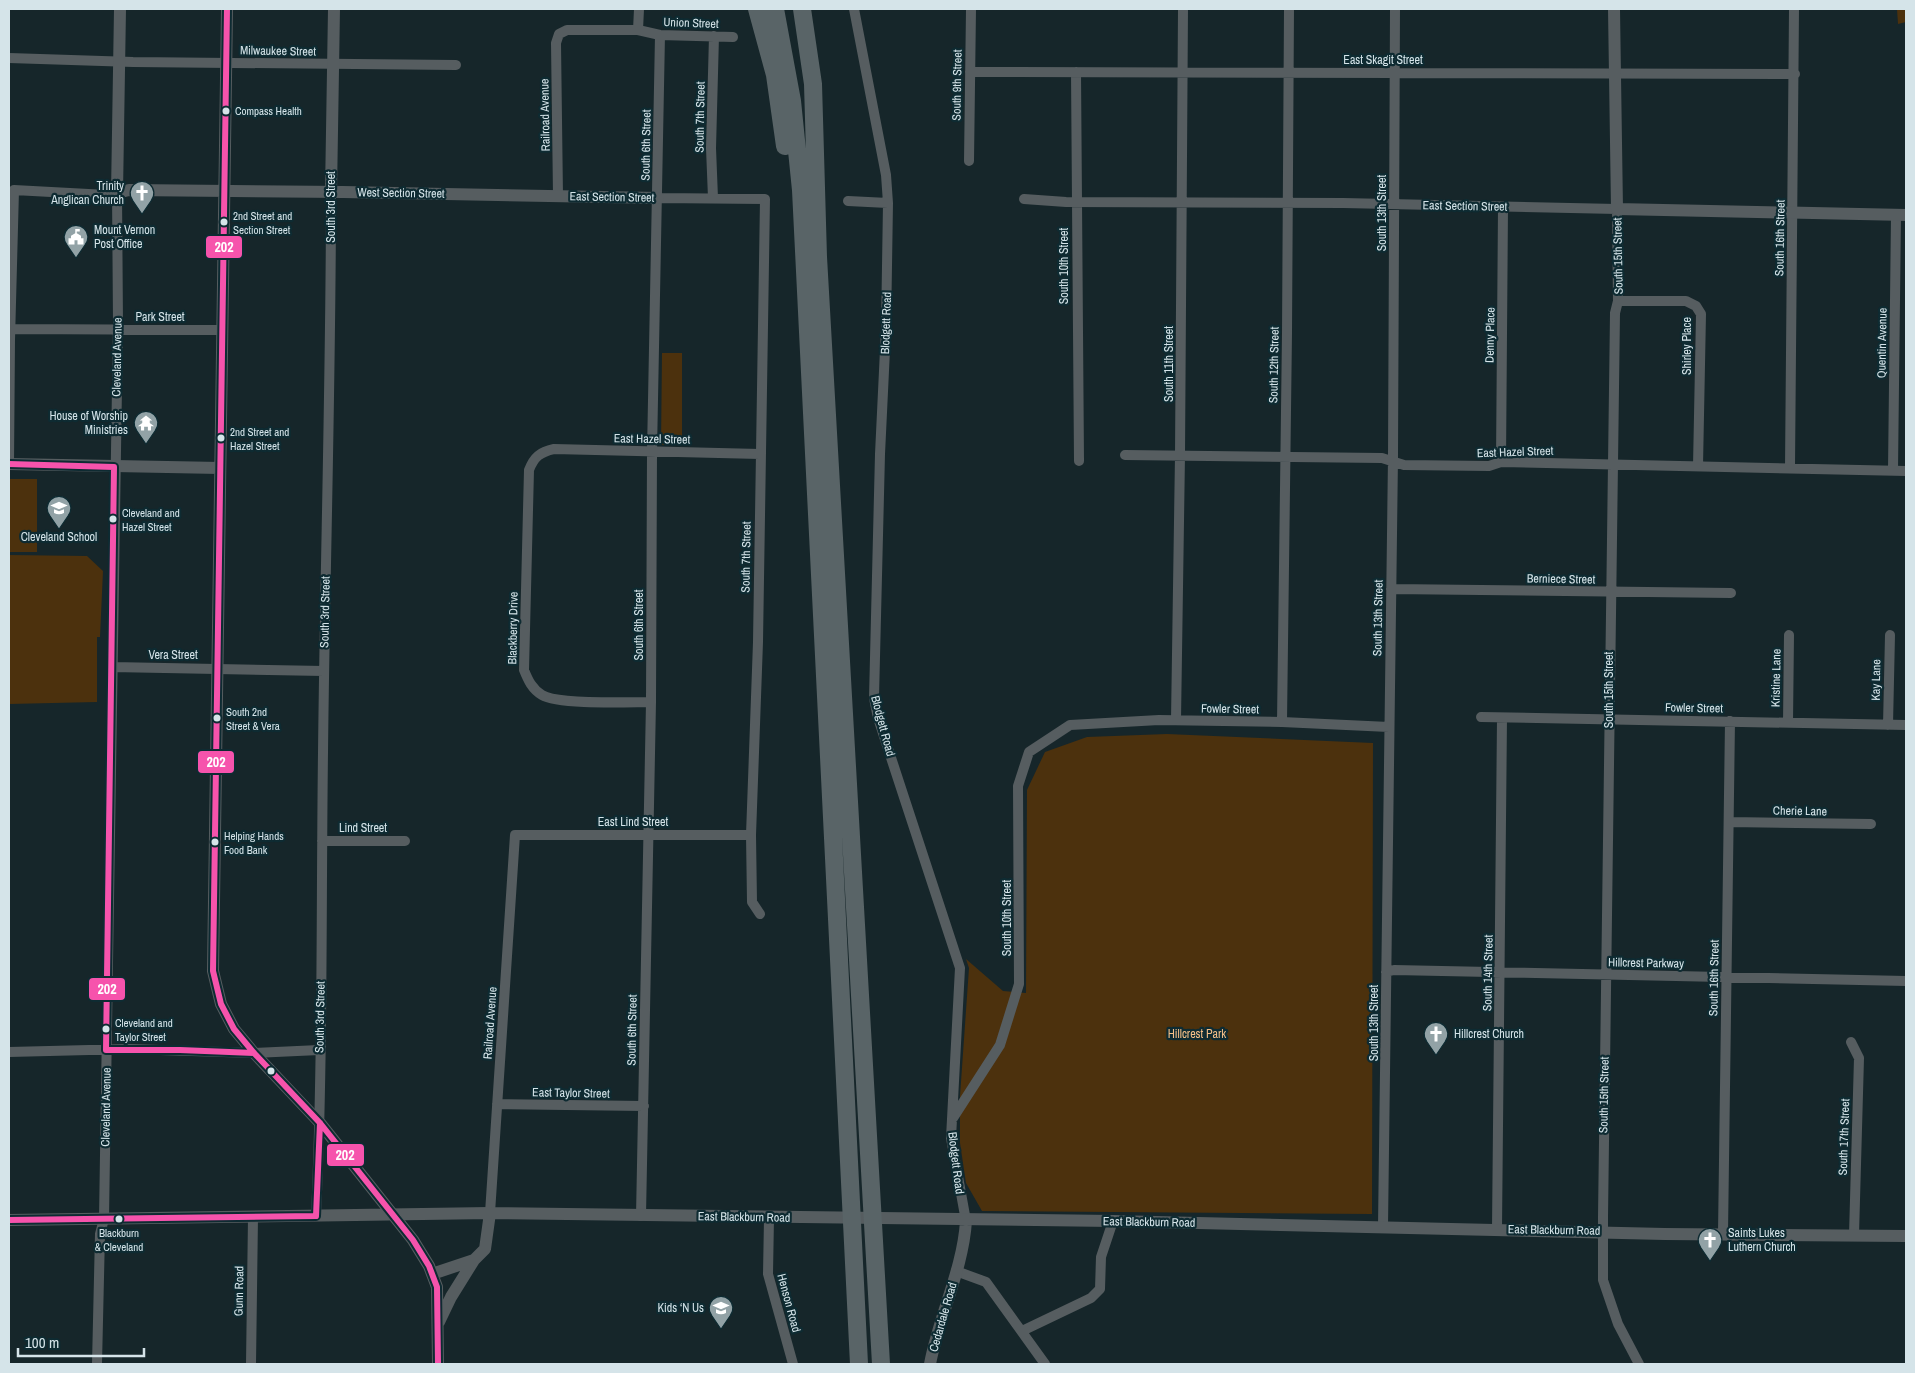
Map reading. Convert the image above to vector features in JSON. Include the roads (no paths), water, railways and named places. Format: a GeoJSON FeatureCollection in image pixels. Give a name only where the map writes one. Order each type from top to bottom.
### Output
{"type":"FeatureCollection","features":[{"type":"Feature","properties":{"kind":"highway"},"geometry":{"type":"LineString","coordinates":[[757,9],[774,75],[784,133],[810,375]]}},
{"type":"Feature","properties":{"kind":"highway"},"geometry":{"type":"LineString","coordinates":[[775,9],[792,101],[801,190],[860,1364]]}},
{"type":"Feature","properties":{"kind":"highway"},"geometry":{"type":"LineString","coordinates":[[787,9],[814,161]]}},
{"type":"Feature","properties":{"kind":"highway"},"geometry":{"type":"LineString","coordinates":[[802,9],[813,84],[814,161],[861,1036],[881,1364]]}},
{"type":"Feature","properties":{"kind":"street","name":"Cleveland Avenue"},"geometry":{"type":"LineString","coordinates":[[97,1364],[100,1234],[104,1219],[120,9]]}},
{"type":"Feature","properties":{"kind":"street"},"geometry":{"type":"LineString","coordinates":[[227,9],[214,971],[221,1004],[234,1029],[320,1123],[416,1244],[437,1287],[438,1364]]}},
{"type":"Feature","properties":{"kind":"street","name":"South 3rd Street"},"geometry":{"type":"LineString","coordinates":[[316,1216],[320,1123],[319,1050],[324,671],[330,413],[334,9]]}},
{"type":"Feature","properties":{"kind":"street"},"geometry":{"type":"LineString","coordinates":[[638,30],[639,9]]}},
{"type":"Feature","properties":{"kind":"street","name":"Blodgett Road"},"geometry":{"type":"LineString","coordinates":[[854,9],[886,175],[888,203],[886,329],[880,464],[874,698],[878,718],[960,968],[951,1138],[966,1221],[956,1271]]}},
{"type":"Feature","properties":{"kind":"street","name":"South 9th Street"},"geometry":{"type":"LineString","coordinates":[[969,161],[971,9]]}},
{"type":"Feature","properties":{"kind":"street","name":"South 11th Street"},"geometry":{"type":"LineString","coordinates":[[1176,720],[1183,9]]}},
{"type":"Feature","properties":{"kind":"street","name":"South 12th Street"},"geometry":{"type":"LineString","coordinates":[[1282,722],[1289,9]]}},
{"type":"Feature","properties":{"kind":"street","name":"South 13th Street"},"geometry":{"type":"LineString","coordinates":[[1383,1227],[1391,589],[1395,9]]}},
{"type":"Feature","properties":{"kind":"street","name":"South 15th Street"},"geometry":{"type":"LineString","coordinates":[[1614,9],[1618,301],[1615,312],[1610,592],[1603,1280],[1618,1324],[1639,1364]]}},
{"type":"Feature","properties":{"kind":"street","name":"South 16th Street"},"geometry":{"type":"LineString","coordinates":[[1790,467],[1795,74],[1794,9]]}},
{"type":"Feature","properties":{"kind":"street","name":"Union Street"},"geometry":{"type":"LineString","coordinates":[[559,34],[567,30],[638,30],[660,34],[733,37]]}},
{"type":"Feature","properties":{"kind":"street","name":"Railroad Avenue"},"geometry":{"type":"LineString","coordinates":[[558,196],[556,43],[559,34]]}},
{"type":"Feature","properties":{"kind":"street","name":"South 6th Street"},"geometry":{"type":"LineString","coordinates":[[640,1216],[644,1106],[651,702],[652,452],[660,34]]}},
{"type":"Feature","properties":{"kind":"street","name":"South 7th Street"},"geometry":{"type":"LineString","coordinates":[[713,198],[710,148],[714,36]]}},
{"type":"Feature","properties":{"kind":"street","name":"Milwaukee Street"},"geometry":{"type":"LineString","coordinates":[[9,58],[120,62],[456,65]]}},
{"type":"Feature","properties":{"kind":"street","name":"East Skagit Street"},"geometry":{"type":"LineString","coordinates":[[970,72],[1795,74]]}},
{"type":"Feature","properties":{"kind":"street","name":"South 10th Street"},"geometry":{"type":"LineString","coordinates":[[1076,72],[1079,461]]}},
{"type":"Feature","properties":{"kind":"street","name":"West Section Street"},"geometry":{"type":"LineString","coordinates":[[9,329],[11,320],[14,190],[107,195],[129,190],[460,194]]}},
{"type":"Feature","properties":{"kind":"street","name":"East Section Street"},"geometry":{"type":"LineString","coordinates":[[460,194],[765,199]]}},
{"type":"Feature","properties":{"kind":"street","name":"South 7th Street"},"geometry":{"type":"LineString","coordinates":[[760,914],[752,902],[751,835],[758,642],[765,199]]}},
{"type":"Feature","properties":{"kind":"street","name":"East Section Street"},"geometry":{"type":"LineString","coordinates":[[1024,199],[1076,202],[1394,204],[1901,215]]}},
{"type":"Feature","properties":{"kind":"street"},"geometry":{"type":"LineString","coordinates":[[848,201],[888,203]]}},
{"type":"Feature","properties":{"kind":"street","name":"Denny Place"},"geometry":{"type":"LineString","coordinates":[[1501,462],[1504,207]]}},
{"type":"Feature","properties":{"kind":"street","name":"Quentin Avenue"},"geometry":{"type":"LineString","coordinates":[[1892,470],[1901,215]]}},
{"type":"Feature","properties":{"kind":"street","name":"Shirley Place"},"geometry":{"type":"LineString","coordinates":[[1618,301],[1686,301],[1696,306],[1701,314],[1698,466]]}},
{"type":"Feature","properties":{"kind":"street"},"geometry":{"type":"LineString","coordinates":[[9,329],[9,464],[220,468]]}},
{"type":"Feature","properties":{"kind":"street","name":"Park Street"},"geometry":{"type":"LineString","coordinates":[[9,329],[222,330]]}},
{"type":"Feature","properties":{"kind":"street","name":"East Hazel Street"},"geometry":{"type":"LineString","coordinates":[[543,451],[554,448],[760,454]]}},
{"type":"Feature","properties":{"kind":"street","name":"Blackberry Drive"},"geometry":{"type":"LineString","coordinates":[[543,451],[533,459],[529,470],[524,670],[530,685],[549,698],[570,701],[651,702]]}},
{"type":"Feature","properties":{"kind":"street","name":"East Hazel Street"},"geometry":{"type":"LineString","coordinates":[[1126,455],[1382,458],[1404,465],[1489,466],[1501,462],[1906,471]]}},
{"type":"Feature","properties":{"kind":"street","name":"Berniece Street"},"geometry":{"type":"LineString","coordinates":[[1391,589],[1731,593]]}},
{"type":"Feature","properties":{"kind":"street","name":"Kristine Lane"},"geometry":{"type":"LineString","coordinates":[[1788,722],[1789,635]]}},
{"type":"Feature","properties":{"kind":"street","name":"Kay Lane"},"geometry":{"type":"LineString","coordinates":[[1888,725],[1890,635]]}},
{"type":"Feature","properties":{"kind":"street","name":"Vera Street"},"geometry":{"type":"LineString","coordinates":[[112,667],[324,671]]}},
{"type":"Feature","properties":{"kind":"street","name":"Fowler Street"},"geometry":{"type":"LineString","coordinates":[[1481,717],[1906,725]]}},
{"type":"Feature","properties":{"kind":"street","name":"South 14th Street"},"geometry":{"type":"LineString","coordinates":[[1497,1229],[1502,718]]}},
{"type":"Feature","properties":{"kind":"street","name":"Fowler Street"},"geometry":{"type":"LineString","coordinates":[[1070,724],[1176,720],[1389,727]]}},
{"type":"Feature","properties":{"kind":"street","name":"South 16th Street"},"geometry":{"type":"LineString","coordinates":[[1723,1234],[1730,721]]}},
{"type":"Feature","properties":{"kind":"street","name":"South 10th Street"},"geometry":{"type":"LineString","coordinates":[[953,1118],[1000,1045],[1019,984],[1018,786],[1029,752],[1070,724]]}},
{"type":"Feature","properties":{"kind":"street","name":"Cherie Lane"},"geometry":{"type":"LineString","coordinates":[[1729,822],[1871,824]]}},
{"type":"Feature","properties":{"kind":"street","name":"Railroad Avenue"},"geometry":{"type":"LineString","coordinates":[[490,1213],[515,835]]}},
{"type":"Feature","properties":{"kind":"street","name":"East Lind Street"},"geometry":{"type":"LineString","coordinates":[[515,835],[751,835]]}},
{"type":"Feature","properties":{"kind":"street","name":"Lind Street"},"geometry":{"type":"LineString","coordinates":[[322,841],[405,841]]}},
{"type":"Feature","properties":{"kind":"street","name":"Hillcrest Parkway"},"geometry":{"type":"LineString","coordinates":[[1386,972],[1394,970],[1906,981]]}},
{"type":"Feature","properties":{"kind":"street","name":"South 17th Street"},"geometry":{"type":"LineString","coordinates":[[1851,1042],[1860,1058],[1854,1235]]}},
{"type":"Feature","properties":{"kind":"street"},"geometry":{"type":"LineString","coordinates":[[9,1052],[106,1050],[254,1052],[319,1050]]}},
{"type":"Feature","properties":{"kind":"street","name":"East Taylor Street"},"geometry":{"type":"LineString","coordinates":[[497,1104],[644,1106]]}},
{"type":"Feature","properties":{"kind":"street"},"geometry":{"type":"LineString","coordinates":[[438,1324],[451,1297],[474,1260],[485,1248],[490,1213]]}},
{"type":"Feature","properties":{"kind":"street","name":"East Blackburn Road"},"geometry":{"type":"LineString","coordinates":[[9,1220],[490,1213],[769,1218],[899,1218],[966,1221],[1113,1221],[1906,1236]]}},
{"type":"Feature","properties":{"kind":"street","name":"Gunn Road"},"geometry":{"type":"LineString","coordinates":[[251,1364],[253,1217]]}},
{"type":"Feature","properties":{"kind":"street","name":"Henson Road"},"geometry":{"type":"LineString","coordinates":[[769,1218],[768,1274],[793,1364]]}},
{"type":"Feature","properties":{"kind":"street"},"geometry":{"type":"LineString","coordinates":[[1022,1331],[1091,1298],[1100,1289],[1101,1257],[1113,1221]]}},
{"type":"Feature","properties":{"kind":"street"},"geometry":{"type":"LineString","coordinates":[[432,1274],[474,1260]]}},
{"type":"Feature","properties":{"kind":"street"},"geometry":{"type":"LineString","coordinates":[[956,1271],[986,1282],[1044,1364]]}},
{"type":"Feature","properties":{"kind":"street","name":"Cedardale Road"},"geometry":{"type":"LineString","coordinates":[[930,1364],[956,1271]]}},
{"type":"Feature","properties":{"kind":"place","name":"Compass Health"},"geometry":{"type":"Point","coordinates":[226,111]}},
{"type":"Feature","properties":{"kind":"place","name":"Trinity Anglican Church"},"geometry":{"type":"Point","coordinates":[142,214]}},
{"type":"Feature","properties":{"kind":"place","name":"2nd Street and Section Street"},"geometry":{"type":"Point","coordinates":[224,222]}},
{"type":"Feature","properties":{"kind":"place","name":"Mount Vernon Post Office"},"geometry":{"type":"Point","coordinates":[76,258]}},
{"type":"Feature","properties":{"kind":"place","name":"2nd Street and Hazel Street"},"geometry":{"type":"Point","coordinates":[221,438]}},
{"type":"Feature","properties":{"kind":"place","name":"House of Worship Ministries"},"geometry":{"type":"Point","coordinates":[146,444]}},
{"type":"Feature","properties":{"kind":"place","name":"Cleveland and Hazel Street"},"geometry":{"type":"Point","coordinates":[113,519]}},
{"type":"Feature","properties":{"kind":"place","name":"Cleveland School"},"geometry":{"type":"Point","coordinates":[59,529]}},
{"type":"Feature","properties":{"kind":"place","name":"South 2nd Street & Vera"},"geometry":{"type":"Point","coordinates":[217,718]}},
{"type":"Feature","properties":{"kind":"place","name":"Helping Hands Food Bank"},"geometry":{"type":"Point","coordinates":[215,842]}},
{"type":"Feature","properties":{"kind":"place","name":"Cleveland and Taylor Street"},"geometry":{"type":"Point","coordinates":[106,1029]}},
{"type":"Feature","properties":{"kind":"place","name":"Hillcrest Church"},"geometry":{"type":"Point","coordinates":[1436,1055]}},
{"type":"Feature","properties":{"kind":"place","name":"Blackburn & Cleveland"},"geometry":{"type":"Point","coordinates":[119,1219]}},
{"type":"Feature","properties":{"kind":"place","name":"Saints Lukes Luthern Church"},"geometry":{"type":"Point","coordinates":[1710,1261]}},
{"type":"Feature","properties":{"kind":"place","name":"Kids ‘N Us"},"geometry":{"type":"Point","coordinates":[721,1329]}},
{"type":"Feature","properties":{"kind":"park label","name":"Hillcrest Park"},"geometry":{"type":"Point","coordinates":[1197,1034]}}]}
